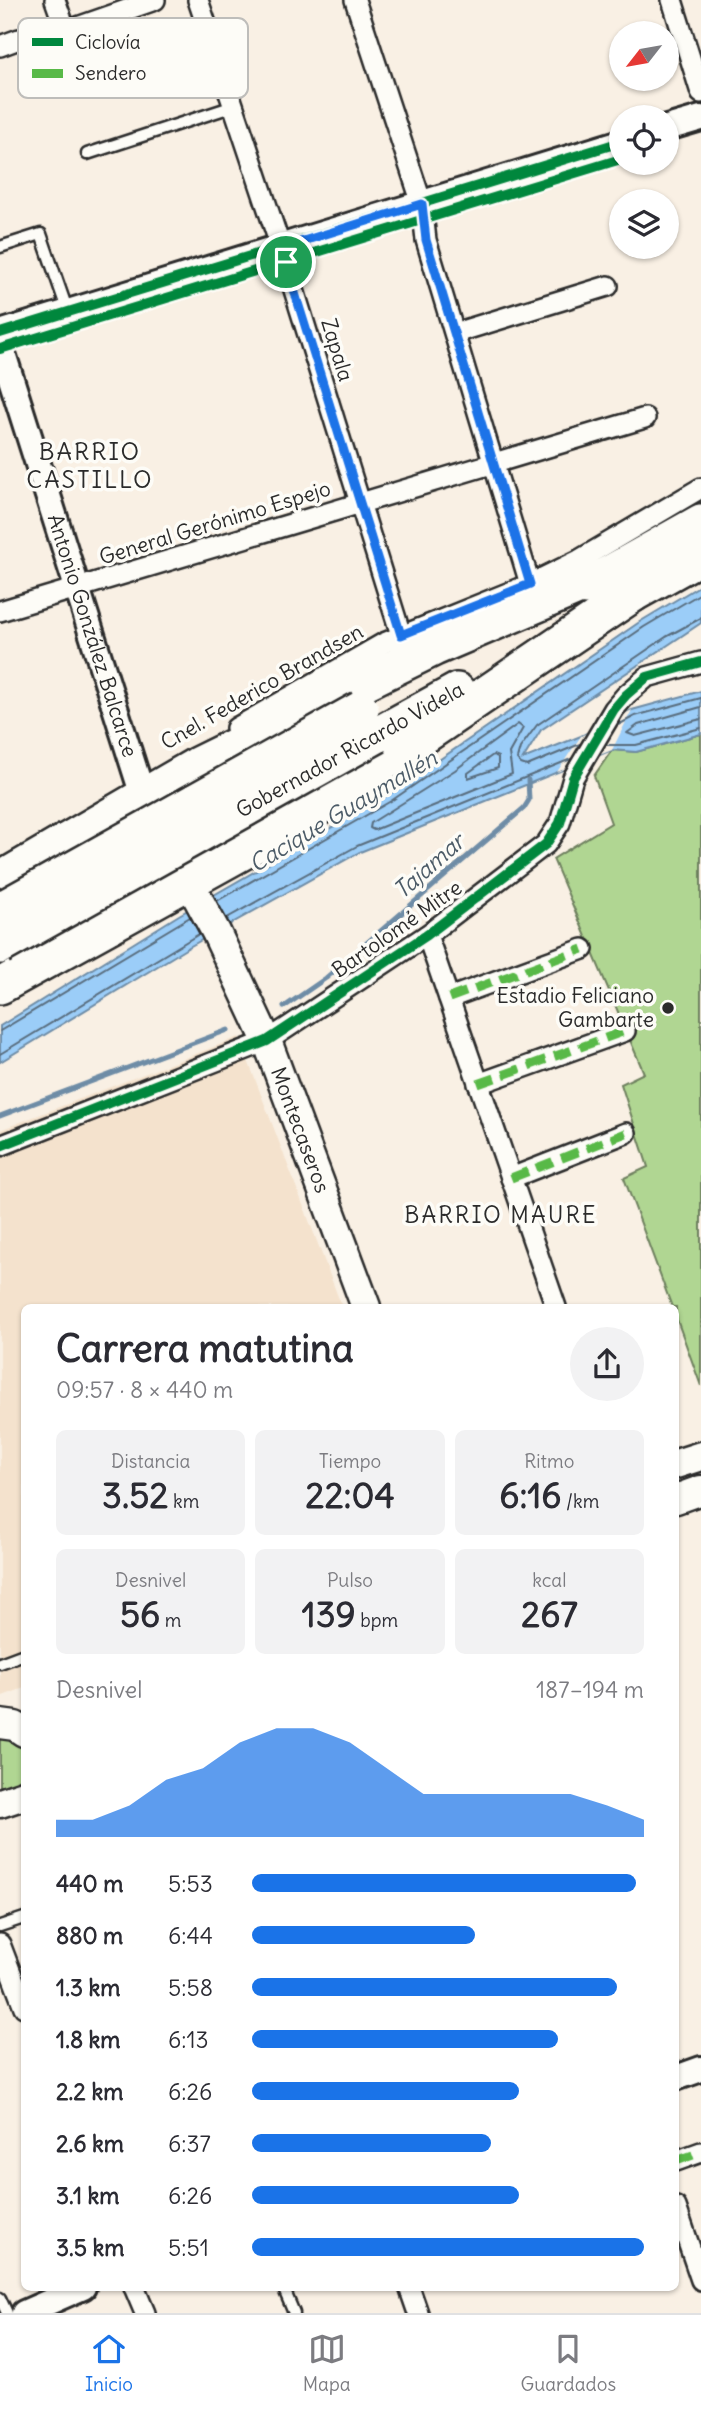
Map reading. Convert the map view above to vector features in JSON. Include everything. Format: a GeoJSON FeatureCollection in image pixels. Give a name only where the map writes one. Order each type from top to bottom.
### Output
{"type":"FeatureCollection","features":[{"type":"Feature","properties":{"kind":"highway","name":"Gobernador Ricardo Videla"},"geometry":{"type":"LineString","coordinates":[[620,585],[701,522]]}},
{"type":"Feature","properties":{"kind":"highway","name":"Gobernador Ricardo Videla"},"geometry":{"type":"LineString","coordinates":[[0,910],[369,722],[620,585],[701,556]]}},
{"type":"Feature","properties":{"kind":"highway"},"geometry":{"type":"LineString","coordinates":[[0,880],[140,791],[434,648],[620,585]]}},
{"type":"Feature","properties":{"kind":"highway"},"geometry":{"type":"LineString","coordinates":[[0,986],[203,909],[354,786],[620,585]]}},
{"type":"Feature","properties":{"kind":"highway","name":"Gobernador Ricardo Videla"},"geometry":{"type":"LineString","coordinates":[[0,946],[369,722]]}},
{"type":"Feature","properties":{"kind":"main road","name":"Antonio González Balcarce"},"geometry":{"type":"LineString","coordinates":[[140,791],[203,909]]}},
{"type":"Feature","properties":{"kind":"main road","name":"Montecaseros"},"geometry":{"type":"LineString","coordinates":[[203,909],[267,1041],[365,1304]]}},
{"type":"Feature","properties":{"kind":"main road"},"geometry":{"type":"LineString","coordinates":[[679,1498],[701,1490]]}},
{"type":"Feature","properties":{"kind":"main road"},"geometry":{"type":"LineString","coordinates":[[0,1723],[21,1714]]}},
{"type":"Feature","properties":{"kind":"main road"},"geometry":{"type":"LineString","coordinates":[[0,1723],[21,1730]]}},
{"type":"Feature","properties":{"kind":"street"},"geometry":{"type":"LineString","coordinates":[[55,0],[61,18]]}},
{"type":"Feature","properties":{"kind":"street"},"geometry":{"type":"LineString","coordinates":[[103,18],[155,0]]}},
{"type":"Feature","properties":{"kind":"street","name":"Zapala"},"geometry":{"type":"LineString","coordinates":[[198,0],[204,18]]}},
{"type":"Feature","properties":{"kind":"street"},"geometry":{"type":"LineString","coordinates":[[355,0],[422,204],[426,240],[530,584]]}},
{"type":"Feature","properties":{"kind":"street"},"geometry":{"type":"LineString","coordinates":[[672,0],[701,93]]}},
{"type":"Feature","properties":{"kind":"street"},"geometry":{"type":"LineString","coordinates":[[0,46],[18,42]]}},
{"type":"Feature","properties":{"kind":"street","name":"Zapala"},"geometry":{"type":"LineString","coordinates":[[231,98],[281,248],[401,635]]}},
{"type":"Feature","properties":{"kind":"street"},"geometry":{"type":"LineString","coordinates":[[679,124],[701,118]]}},
{"type":"Feature","properties":{"kind":"street"},"geometry":{"type":"LineString","coordinates":[[0,333],[609,146]]}},
{"type":"Feature","properties":{"kind":"street"},"geometry":{"type":"LineString","coordinates":[[455,333],[608,286]]}},
{"type":"Feature","properties":{"kind":"street","name":"Antonio González Balcarce"},"geometry":{"type":"LineString","coordinates":[[0,344],[140,791]]}},
{"type":"Feature","properties":{"kind":"street","name":"General Gerónimo Espejo"},"geometry":{"type":"LineString","coordinates":[[0,611],[645,418]]}},
{"type":"Feature","properties":{"kind":"street","name":"Cnel. Federico Brandsen"},"geometry":{"type":"LineString","coordinates":[[0,861],[140,791],[401,635],[530,584],[606,546],[701,488]]}},
{"type":"Feature","properties":{"kind":"street","name":"Bartolomé Mitre"},"geometry":{"type":"LineString","coordinates":[[0,1146],[267,1041],[427,934],[546,844],[560,823],[568,790],[582,762],[603,725],[626,695],[647,677],[701,662]]}},
{"type":"Feature","properties":{"kind":"street"},"geometry":{"type":"LineString","coordinates":[[427,934],[555,1304]]}},
{"type":"Feature","properties":{"kind":"street"},"geometry":{"type":"LineString","coordinates":[[449,998],[583,950]]}},
{"type":"Feature","properties":{"kind":"street"},"geometry":{"type":"LineString","coordinates":[[478,1084],[625,1031]]}},
{"type":"Feature","properties":{"kind":"street"},"geometry":{"type":"LineString","coordinates":[[511,1178],[626,1133]]}},
{"type":"Feature","properties":{"kind":"street"},"geometry":{"type":"LineString","coordinates":[[0,1944],[21,1999]]}},
{"type":"Feature","properties":{"kind":"street"},"geometry":{"type":"LineString","coordinates":[[679,2077],[701,2069]]}},
{"type":"Feature","properties":{"kind":"street"},"geometry":{"type":"LineString","coordinates":[[679,2160],[701,2152]]}},
{"type":"Feature","properties":{"kind":"street"},"geometry":{"type":"LineString","coordinates":[[679,2216],[701,2279]]}},
{"type":"Feature","properties":{"kind":"street"},"geometry":{"type":"LineString","coordinates":[[24,2313],[74,2291]]}},
{"type":"Feature","properties":{"kind":"street"},"geometry":{"type":"LineString","coordinates":[[136,2291],[145,2313]]}},
{"type":"Feature","properties":{"kind":"street"},"geometry":{"type":"LineString","coordinates":[[410,2291],[418,2313]]}},
{"type":"Feature","properties":{"kind":"lane"},"geometry":{"type":"LineString","coordinates":[[87,154],[234,106]]}},
{"type":"Feature","properties":{"kind":"lane"},"geometry":{"type":"LineString","coordinates":[[0,247],[41,234],[68,312]]}},
{"type":"Feature","properties":{"kind":"lane"},"geometry":{"type":"LineString","coordinates":[[0,1663],[21,1655]]}},
{"type":"Feature","properties":{"kind":"lane"},"geometry":{"type":"LineString","coordinates":[[0,1926],[21,1920]]}},
{"type":"Feature","properties":{"kind":"lane"},"geometry":{"type":"LineString","coordinates":[[285,2291],[295,2313]]}},
{"type":"Feature","properties":{"kind":"lane"},"geometry":{"type":"LineString","coordinates":[[0,2298],[7,2313]]}},
{"type":"Feature","properties":{"kind":"shaded area"},"geometry":{"type":"Polygon","coordinates":[[[239,1037],[341,1304],[21,1304],[21,1689],[0,1697],[0,1130],[239,1037]]]}},
{"type":"Feature","properties":{"kind":"green space"},"geometry":{"type":"Polygon","coordinates":[[[701,734],[701,1386],[679,1325],[679,1304],[671,1304],[624,1178],[648,1167],[621,1084],[644,1073],[553,859],[611,823],[594,776],[612,750],[636,752],[701,734]]]}},
{"type":"Feature","properties":{"kind":"green space"},"geometry":{"type":"Polygon","coordinates":[[[0,1733],[21,1739],[21,1778],[0,1792],[0,1733]]]}},
{"type":"Feature","properties":{"kind":"water"},"geometry":{"type":"Polygon","coordinates":[[[701,585],[701,623],[541,730],[523,759],[581,736],[632,710],[701,691],[701,734],[636,752],[612,750],[360,852],[189,947],[0,1062],[0,1026],[179,915],[388,795],[641,621],[701,585]]]}},
{"type":"Feature","properties":{"kind":"pier"},"geometry":{"type":"Polygon","coordinates":[[[632,710],[612,750],[557,772],[581,736],[632,710]]]}},
{"type":"Feature","properties":{"kind":"waterway","name":"Tajamar"},"geometry":{"type":"LineString","coordinates":[[284,1007],[326,978],[524,808],[529,800],[528,780]]}},
{"type":"Feature","properties":{"kind":"waterway","name":"Tajamar"},"geometry":{"type":"LineString","coordinates":[[0,1116],[228,1030]]}},
{"type":"Feature","properties":{"kind":"marked path"},"geometry":{"type":"LineString","coordinates":[[449,998],[583,949]]}},
{"type":"Feature","properties":{"kind":"marked path"},"geometry":{"type":"LineString","coordinates":[[478,1084],[625,1031]]}},
{"type":"Feature","properties":{"kind":"marked path"},"geometry":{"type":"LineString","coordinates":[[511,1178],[626,1133]]}},
{"type":"Feature","properties":{"kind":"marked path"},"geometry":{"type":"LineString","coordinates":[[679,2160],[701,2152]]}},
{"type":"Feature","properties":{"kind":"cycle path"},"geometry":{"type":"LineString","coordinates":[[0,333],[609,146]]}},
{"type":"Feature","properties":{"kind":"cycle path"},"geometry":{"type":"LineString","coordinates":[[0,349],[609,163]]}},
{"type":"Feature","properties":{"kind":"cycle path"},"geometry":{"type":"LineString","coordinates":[[0,1146],[267,1041],[427,935],[546,844],[560,823],[573,778],[614,709],[626,695],[647,677],[701,662]]}},
{"type":"Feature","properties":{"kind":"place","name":"Estadio Feliciano Gambarte"},"geometry":{"type":"Point","coordinates":[668,1008]}},
{"type":"Feature","properties":{"kind":"district","name":"BARRIO CASTILLO"},"geometry":{"type":"Point","coordinates":[90,466]}},
{"type":"Feature","properties":{"kind":"district","name":"BARRIO MAURE"},"geometry":{"type":"Point","coordinates":[501,1215]}},
{"type":"Feature","properties":{"kind":"route"},"geometry":{"type":"LineString","coordinates":[[422,204],[426,240],[530,584],[401,635],[286,262],[281,248],[422,204]]}},
{"type":"Feature","properties":{"kind":"water label","name":"Cacique Guaymallén"},"geometry":{"type":"Point","coordinates":[343,811]}}]}
